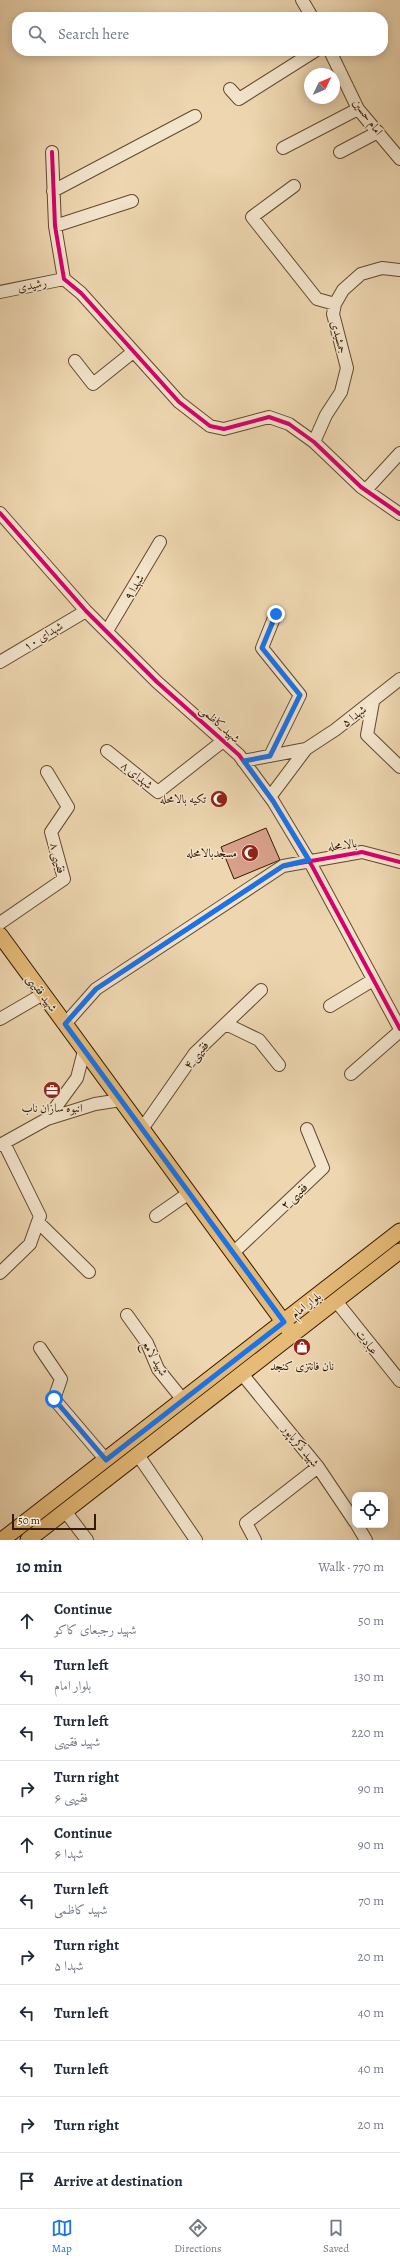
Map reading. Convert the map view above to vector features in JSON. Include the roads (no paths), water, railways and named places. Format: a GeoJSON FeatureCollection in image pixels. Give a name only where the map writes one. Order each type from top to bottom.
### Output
{"type":"FeatureCollection","features":[{"type":"Feature","properties":{"kind":"main road","name":"شهید فقیهی"},"geometry":{"type":"LineString","coordinates":[[0,935],[293,1335]]}},
{"type":"Feature","properties":{"kind":"main road","name":"بلوار امام"},"geometry":{"type":"LineString","coordinates":[[2,1540],[400,1231]]}},
{"type":"Feature","properties":{"kind":"main road","name":"بلوار امام"},"geometry":{"type":"LineString","coordinates":[[28,1540],[400,1251]]}},
{"type":"Feature","properties":{"kind":"street"},"geometry":{"type":"LineString","coordinates":[[303,0],[309,12]]}},
{"type":"Feature","properties":{"kind":"street"},"geometry":{"type":"LineString","coordinates":[[230,89],[239,99],[307,56]]}},
{"type":"Feature","properties":{"kind":"street","name":"امام حسین"},"geometry":{"type":"LineString","coordinates":[[332,56],[358,109],[400,158]]}},
{"type":"Feature","properties":{"kind":"street"},"geometry":{"type":"LineString","coordinates":[[283,148],[358,109]]}},
{"type":"Feature","properties":{"kind":"street"},"geometry":{"type":"LineString","coordinates":[[53,191],[195,116]]}},
{"type":"Feature","properties":{"kind":"street"},"geometry":{"type":"LineString","coordinates":[[340,152],[378,132]]}},
{"type":"Feature","properties":{"kind":"street"},"geometry":{"type":"LineString","coordinates":[[52,152],[54,226],[64,279],[81,293],[179,402],[210,426],[224,429],[269,417],[289,424],[314,442],[341,470],[400,514]]}},
{"type":"Feature","properties":{"kind":"street"},"geometry":{"type":"LineString","coordinates":[[294,186],[252,217],[317,299],[335,304]]}},
{"type":"Feature","properties":{"kind":"street"},"geometry":{"type":"LineString","coordinates":[[54,226],[132,201]]}},
{"type":"Feature","properties":{"kind":"street","name":"جمشیدی"},"geometry":{"type":"LineString","coordinates":[[314,442],[326,414],[341,392],[347,368],[333,314],[335,304],[343,290],[361,274],[382,268],[400,270]]}},
{"type":"Feature","properties":{"kind":"street","name":"رشیدی"},"geometry":{"type":"LineString","coordinates":[[0,292],[64,279]]}},
{"type":"Feature","properties":{"kind":"street"},"geometry":{"type":"LineString","coordinates":[[75,361],[93,384],[133,352]]}},
{"type":"Feature","properties":{"kind":"street"},"geometry":{"type":"LineString","coordinates":[[366,490],[400,453]]}},
{"type":"Feature","properties":{"kind":"street","name":"شهید کاظمی"},"geometry":{"type":"LineString","coordinates":[[0,513],[86,610],[157,682],[224,741],[244,761],[270,797],[309,860],[400,1030]]}},
{"type":"Feature","properties":{"kind":"street","name":"شهدا ۹"},"geometry":{"type":"LineString","coordinates":[[107,631],[160,542]]}},
{"type":"Feature","properties":{"kind":"street","name":"شهدای ۱۰"},"geometry":{"type":"LineString","coordinates":[[0,662],[86,610]]}},
{"type":"Feature","properties":{"kind":"street"},"geometry":{"type":"LineString","coordinates":[[270,756],[300,695],[262,648],[276,614]]}},
{"type":"Feature","properties":{"kind":"street","name":"شهدا ۵"},"geometry":{"type":"LineString","coordinates":[[270,797],[306,749],[372,702],[400,679]]}},
{"type":"Feature","properties":{"kind":"street"},"geometry":{"type":"LineString","coordinates":[[372,702],[367,735],[400,767]]}},
{"type":"Feature","properties":{"kind":"street","name":"شهدای ۸"},"geometry":{"type":"LineString","coordinates":[[107,751],[158,792],[224,741]]}},
{"type":"Feature","properties":{"kind":"street","name":"شهدا ۵"},"geometry":{"type":"LineString","coordinates":[[244,761],[306,749]]}},
{"type":"Feature","properties":{"kind":"street","name":"فقیهی ۸"},"geometry":{"type":"LineString","coordinates":[[0,923],[64,879],[51,832],[68,807],[47,772]]}},
{"type":"Feature","properties":{"kind":"street","name":"بالا محله"},"geometry":{"type":"LineString","coordinates":[[65,1024],[96,989],[283,866],[309,860],[362,852],[400,862]]}},
{"type":"Feature","properties":{"kind":"street"},"geometry":{"type":"LineString","coordinates":[[330,1006],[373,980]]}},
{"type":"Feature","properties":{"kind":"street","name":"فقیهی ۴"},"geometry":{"type":"LineString","coordinates":[[142,1129],[195,1053],[261,990]]}},
{"type":"Feature","properties":{"kind":"street"},"geometry":{"type":"LineString","coordinates":[[0,1019],[43,994]]}},
{"type":"Feature","properties":{"kind":"street"},"geometry":{"type":"LineString","coordinates":[[226,1024],[259,1040],[279,1065]]}},
{"type":"Feature","properties":{"kind":"street"},"geometry":{"type":"LineString","coordinates":[[351,1074],[400,1030]]}},
{"type":"Feature","properties":{"kind":"street"},"geometry":{"type":"LineString","coordinates":[[47,1119],[77,1078],[84,1051]]}},
{"type":"Feature","properties":{"kind":"street"},"geometry":{"type":"LineString","coordinates":[[0,1273],[30,1244],[40,1216],[2,1144],[47,1119],[95,1104],[121,1100]]}},
{"type":"Feature","properties":{"kind":"street","name":"فقیهی ۲"},"geometry":{"type":"LineString","coordinates":[[233,1253],[323,1168],[307,1130]]}},
{"type":"Feature","properties":{"kind":"street"},"geometry":{"type":"LineString","coordinates":[[156,1216],[189,1193]]}},
{"type":"Feature","properties":{"kind":"street"},"geometry":{"type":"LineString","coordinates":[[38,1222],[88,1272]]}},
{"type":"Feature","properties":{"kind":"street","name":"عبادت"},"geometry":{"type":"LineString","coordinates":[[336,1301],[400,1382]]}},
{"type":"Feature","properties":{"kind":"street","name":"شهید لامع"},"geometry":{"type":"LineString","coordinates":[[127,1315],[147,1343],[158,1369],[183,1400]]}},
{"type":"Feature","properties":{"kind":"street"},"geometry":{"type":"LineString","coordinates":[[40,1348],[61,1379],[54,1399],[106,1460]]}},
{"type":"Feature","properties":{"kind":"street","name":"شهید ذکریاپور"},"geometry":{"type":"LineString","coordinates":[[242,1374],[318,1467],[352,1518]]}},
{"type":"Feature","properties":{"kind":"street"},"geometry":{"type":"LineString","coordinates":[[138,1455],[196,1540]]}},
{"type":"Feature","properties":{"kind":"street"},"geometry":{"type":"LineString","coordinates":[[255,1540],[246,1523],[318,1467]]}},
{"type":"Feature","properties":{"kind":"street"},"geometry":{"type":"LineString","coordinates":[[65,1511],[87,1540]]}},
{"type":"Feature","properties":{"kind":"street"},"geometry":{"type":"LineString","coordinates":[[359,1528],[366,1540]]}},
{"type":"Feature","properties":{"kind":"place","name":"تکیه بالامحله"},"geometry":{"type":"Point","coordinates":[219,799]}},
{"type":"Feature","properties":{"kind":"place","name":"مسجدبالامحله"},"geometry":{"type":"Point","coordinates":[250,853]}},
{"type":"Feature","properties":{"kind":"place","name":"انبوه سازان ناب"},"geometry":{"type":"Point","coordinates":[52,1090]}},
{"type":"Feature","properties":{"kind":"place","name":"نان فانتزی کنجد"},"geometry":{"type":"Point","coordinates":[302,1347]}}]}
